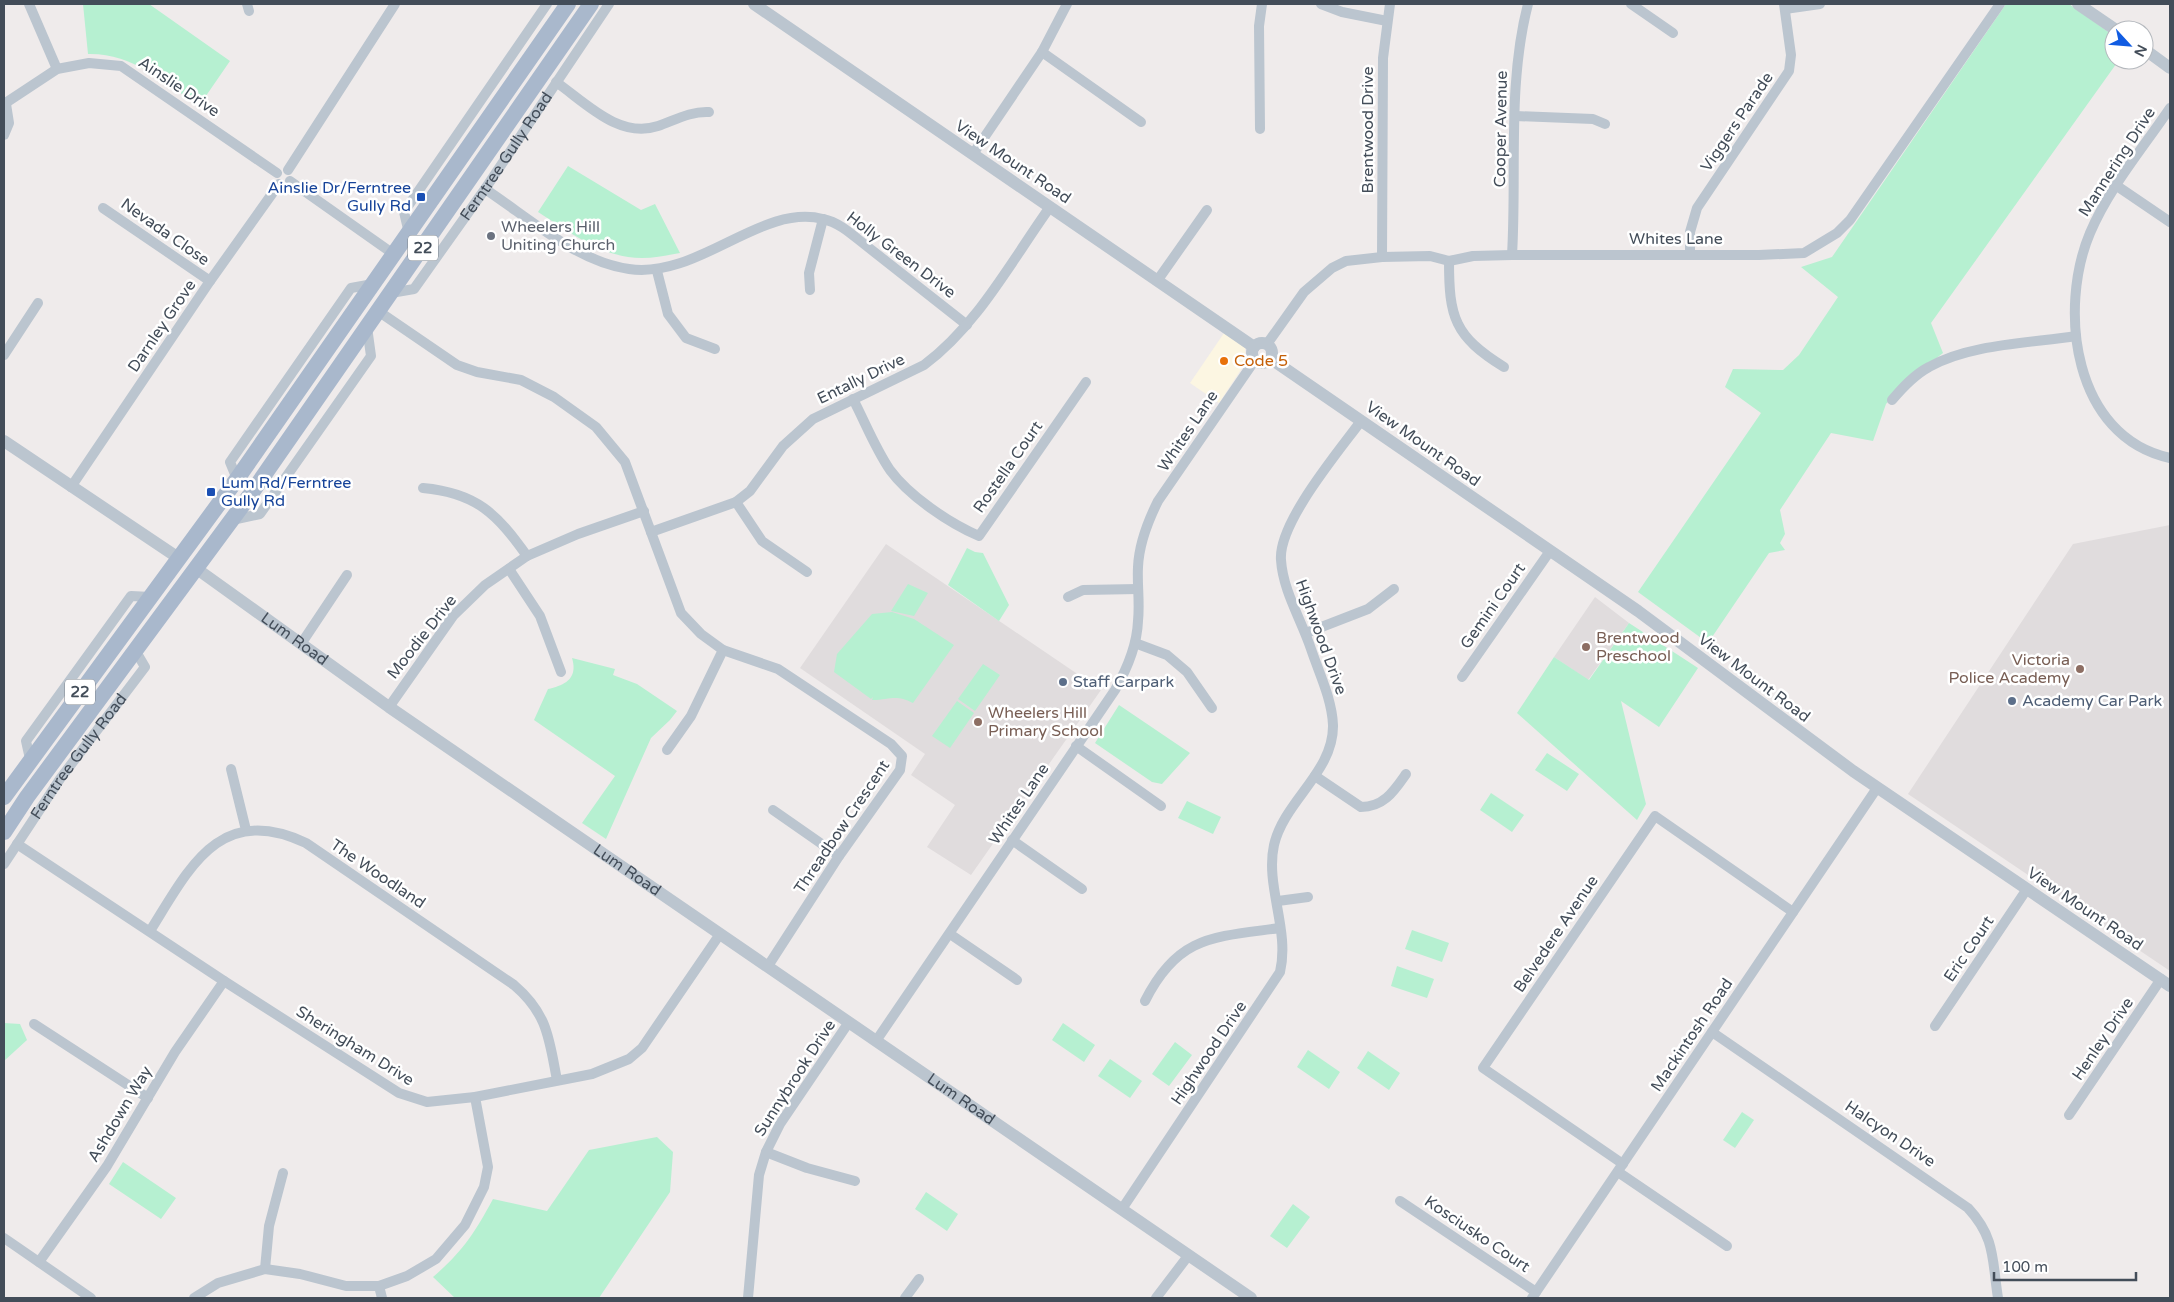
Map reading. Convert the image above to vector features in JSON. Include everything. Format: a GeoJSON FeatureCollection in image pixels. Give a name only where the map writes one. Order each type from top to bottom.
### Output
{"type":"FeatureCollection","features":[{"type":"Feature","properties":{"kind":"main road","name":"22"},"geometry":{"type":"LineString","coordinates":[[6,789],[30,760],[238,479],[568,4]]}},
{"type":"Feature","properties":{"kind":"main road","name":"Ferntree Gully Road"},"geometry":{"type":"LineString","coordinates":[[4,832],[27,797],[253,491],[591,4]]}},
{"type":"Feature","properties":{"kind":"main road"},"geometry":{"type":"LineString","coordinates":[[395,255],[411,265]]}},
{"type":"Feature","properties":{"kind":"main road"},"geometry":{"type":"LineString","coordinates":[[238,479],[253,491]]}},
{"type":"Feature","properties":{"kind":"main road","name":"Lum Road"},"geometry":{"type":"LineString","coordinates":[[180,558],[196,569]]}},
{"type":"Feature","properties":{"kind":"main road"},"geometry":{"type":"LineString","coordinates":[[120,639],[135,650]]}},
{"type":"Feature","properties":{"kind":"main road"},"geometry":{"type":"LineString","coordinates":[[6,789],[27,797]]}},
{"type":"Feature","properties":{"kind":"street"},"geometry":{"type":"LineString","coordinates":[[29,4],[57,69]]}},
{"type":"Feature","properties":{"kind":"street"},"geometry":{"type":"LineString","coordinates":[[288,170],[395,4]]}},
{"type":"Feature","properties":{"kind":"street"},"geometry":{"type":"LineString","coordinates":[[410,234],[404,212],[547,4]]}},
{"type":"Feature","properties":{"kind":"street","name":"Ferntree Gully Road"},"geometry":{"type":"LineString","coordinates":[[391,293],[414,288],[485,189],[608,4]]}},
{"type":"Feature","properties":{"kind":"street"},"geometry":{"type":"LineString","coordinates":[[973,154],[1042,52],[1067,4]]}},
{"type":"Feature","properties":{"kind":"street"},"geometry":{"type":"LineString","coordinates":[[1260,128],[1259,26],[1262,4]]}},
{"type":"Feature","properties":{"kind":"street"},"geometry":{"type":"LineString","coordinates":[[1321,4],[1342,12],[1387,21]]}},
{"type":"Feature","properties":{"kind":"street","name":"Brentwood Drive"},"geometry":{"type":"LineString","coordinates":[[1382,257],[1383,58],[1390,4]]}},
{"type":"Feature","properties":{"kind":"street","name":"Cooper Avenue"},"geometry":{"type":"LineString","coordinates":[[1512,255],[1516,116],[1515,86],[1518,53],[1528,4]]}},
{"type":"Feature","properties":{"kind":"street"},"geometry":{"type":"LineString","coordinates":[[1632,4],[1673,33]]}},
{"type":"Feature","properties":{"kind":"street"},"geometry":{"type":"LineString","coordinates":[[1784,7],[1820,4]]}},
{"type":"Feature","properties":{"kind":"street","name":"Whites Lane"},"geometry":{"type":"LineString","coordinates":[[1267,344],[1304,292],[1332,268],[1354,260],[1382,257],[1430,256],[1449,261],[1473,256],[1512,255],[1759,255],[1804,252],[1838,233],[1850,220],[2000,4]]}},
{"type":"Feature","properties":{"kind":"street"},"geometry":{"type":"LineString","coordinates":[[2078,4],[2104,22]]}},
{"type":"Feature","properties":{"kind":"street","name":"View Mount Road"},"geometry":{"type":"LineString","coordinates":[[758,5],[1254,347]]}},
{"type":"Feature","properties":{"kind":"street","name":"Viggers Parade"},"geometry":{"type":"LineString","coordinates":[[1690,254],[1690,232],[1697,208],[1789,71],[1791,56],[1784,7]]}},
{"type":"Feature","properties":{"kind":"street"},"geometry":{"type":"LineString","coordinates":[[1042,52],[1141,122]]}},
{"type":"Feature","properties":{"kind":"street"},"geometry":{"type":"LineString","coordinates":[[2154,56],[2170,68]]}},
{"type":"Feature","properties":{"kind":"street","name":"Ainslie Drive"},"geometry":{"type":"LineString","coordinates":[[5,104],[57,69],[89,63],[121,66],[277,173]]}},
{"type":"Feature","properties":{"kind":"street"},"geometry":{"type":"LineString","coordinates":[[556,82],[610,120],[626,128],[642,130],[698,112],[709,112]]}},
{"type":"Feature","properties":{"kind":"street"},"geometry":{"type":"LineString","coordinates":[[4,135],[9,123],[5,104]]}},
{"type":"Feature","properties":{"kind":"street","name":"Mannering Drive"},"geometry":{"type":"LineString","coordinates":[[2170,108],[2098,216],[2084,248],[2075,292],[2076,336],[2084,373],[2098,404],[2106,417],[2140,446],[2170,458]]}},
{"type":"Feature","properties":{"kind":"street"},"geometry":{"type":"LineString","coordinates":[[1516,116],[1593,119],[1605,124]]}},
{"type":"Feature","properties":{"kind":"street"},"geometry":{"type":"LineString","coordinates":[[288,170],[282,169],[277,173],[276,178],[279,184],[284,185],[290,181]]}},
{"type":"Feature","properties":{"kind":"street"},"geometry":{"type":"LineString","coordinates":[[288,170],[291,176],[290,181]]}},
{"type":"Feature","properties":{"kind":"street"},"geometry":{"type":"LineString","coordinates":[[290,181],[395,255]]}},
{"type":"Feature","properties":{"kind":"street","name":"Darnley Grove"},"geometry":{"type":"LineString","coordinates":[[71,487],[210,281],[279,184]]}},
{"type":"Feature","properties":{"kind":"street"},"geometry":{"type":"LineString","coordinates":[[2117,186],[2170,222]]}},
{"type":"Feature","properties":{"kind":"street","name":"Holly Green Drive"},"geometry":{"type":"LineString","coordinates":[[485,189],[586,256],[609,265],[657,270],[694,259],[778,222],[795,217],[823,219],[841,226],[967,325]]}},
{"type":"Feature","properties":{"kind":"street","name":"Entally Drive"},"geometry":{"type":"LineString","coordinates":[[651,532],[736,502],[750,491],[783,446],[813,419],[924,365],[952,342],[967,325],[1050,207]]}},
{"type":"Feature","properties":{"kind":"street","name":"Nevada Close"},"geometry":{"type":"LineString","coordinates":[[103,208],[210,281]]}},
{"type":"Feature","properties":{"kind":"street"},"geometry":{"type":"LineString","coordinates":[[1157,281],[1207,210]]}},
{"type":"Feature","properties":{"kind":"street"},"geometry":{"type":"LineString","coordinates":[[810,290],[809,273],[823,219]]}},
{"type":"Feature","properties":{"kind":"street"},"geometry":{"type":"LineString","coordinates":[[1449,261],[1449,294],[1458,326],[1478,351],[1504,367]]}},
{"type":"Feature","properties":{"kind":"street"},"geometry":{"type":"LineString","coordinates":[[657,270],[668,314],[686,338],[715,349]]}},
{"type":"Feature","properties":{"kind":"street"},"geometry":{"type":"LineString","coordinates":[[4,355],[38,303]]}},
{"type":"Feature","properties":{"kind":"street","name":"Threadbow Crescent"},"geometry":{"type":"LineString","coordinates":[[378,312],[457,364],[477,372],[521,380],[554,397],[596,427],[625,462],[681,613],[701,634],[723,650],[778,669],[891,744],[902,756],[900,770],[839,856],[768,966]]}},
{"type":"Feature","properties":{"kind":"street"},"geometry":{"type":"LineString","coordinates":[[232,520],[260,514],[344,395],[371,356],[367,327]]}},
{"type":"Feature","properties":{"kind":"street"},"geometry":{"type":"LineString","coordinates":[[1892,400],[1913,378],[1929,367],[1955,355],[2076,336]]}},
{"type":"Feature","properties":{"kind":"street"},"geometry":{"type":"LineString","coordinates":[[1259,343],[1267,344],[1272,351],[1271,359],[1263,363],[1255,360],[1252,353],[1254,347],[1259,343]]}},
{"type":"Feature","properties":{"kind":"street","name":"View Mount Road"},"geometry":{"type":"LineString","coordinates":[[1271,359],[1638,611],[1877,788],[2165,983]]}},
{"type":"Feature","properties":{"kind":"street","name":"Whites Lane"},"geometry":{"type":"LineString","coordinates":[[876,1041],[1115,690],[1126,671],[1135,643],[1138,621],[1138,566],[1141,547],[1151,516],[1158,501],[1255,360]]}},
{"type":"Feature","properties":{"kind":"street","name":"Rostella Court"},"geometry":{"type":"LineString","coordinates":[[853,398],[889,468],[899,481],[922,501],[967,531],[978,536],[1086,382]]}},
{"type":"Feature","properties":{"kind":"street","name":"Highwood Drive"},"geometry":{"type":"LineString","coordinates":[[1122,1209],[1276,979],[1283,959],[1278,901],[1272,868],[1274,845],[1283,822],[1324,760],[1333,726],[1327,697],[1306,633],[1286,588],[1281,558],[1284,540],[1299,508],[1360,421]]}},
{"type":"Feature","properties":{"kind":"street","name":"Lum Road"},"geometry":{"type":"LineString","coordinates":[[4,441],[180,558]]}},
{"type":"Feature","properties":{"kind":"street"},"geometry":{"type":"LineString","coordinates":[[423,488],[442,490],[473,502],[491,512],[506,525],[527,556]]}},
{"type":"Feature","properties":{"kind":"street"},"geometry":{"type":"LineString","coordinates":[[736,502],[762,541],[807,572]]}},
{"type":"Feature","properties":{"kind":"street","name":"Moodie Drive"},"geometry":{"type":"LineString","coordinates":[[388,707],[453,616],[485,585],[527,556],[644,511]]}},
{"type":"Feature","properties":{"kind":"street","name":"Gemini Court"},"geometry":{"type":"LineString","coordinates":[[1462,677],[1550,551]]}},
{"type":"Feature","properties":{"kind":"street","name":"Lum Road"},"geometry":{"type":"LineString","coordinates":[[196,569],[388,707],[1251,1298]]}},
{"type":"Feature","properties":{"kind":"street"},"geometry":{"type":"LineString","coordinates":[[509,569],[540,616],[561,672]]}},
{"type":"Feature","properties":{"kind":"street"},"geometry":{"type":"LineString","coordinates":[[301,644],[347,575]]}},
{"type":"Feature","properties":{"kind":"street"},"geometry":{"type":"LineString","coordinates":[[1068,597],[1083,590],[1138,589]]}},
{"type":"Feature","properties":{"kind":"street"},"geometry":{"type":"LineString","coordinates":[[1306,633],[1368,609],[1394,589]]}},
{"type":"Feature","properties":{"kind":"street"},"geometry":{"type":"LineString","coordinates":[[30,760],[26,741],[131,596],[151,597]]}},
{"type":"Feature","properties":{"kind":"street"},"geometry":{"type":"LineString","coordinates":[[1135,643],[1167,655],[1187,672],[1212,708]]}},
{"type":"Feature","properties":{"kind":"street","name":"Ferntree Gully Road"},"geometry":{"type":"LineString","coordinates":[[4,864],[60,779],[145,667],[135,650]]}},
{"type":"Feature","properties":{"kind":"street"},"geometry":{"type":"LineString","coordinates":[[667,750],[691,716],[723,650]]}},
{"type":"Feature","properties":{"kind":"street"},"geometry":{"type":"LineString","coordinates":[[1076,746],[1161,806]]}},
{"type":"Feature","properties":{"kind":"street"},"geometry":{"type":"LineString","coordinates":[[231,769],[246,830]]}},
{"type":"Feature","properties":{"kind":"street"},"geometry":{"type":"LineString","coordinates":[[1315,776],[1361,807],[1370,807],[1382,803],[1406,774]]}},
{"type":"Feature","properties":{"kind":"street","name":"Mackintosh Road"},"geometry":{"type":"LineString","coordinates":[[1534,1296],[1877,788]]}},
{"type":"Feature","properties":{"kind":"street"},"geometry":{"type":"LineString","coordinates":[[773,810],[839,856]]}},
{"type":"Feature","properties":{"kind":"street","name":"Belvedere Avenue"},"geometry":{"type":"LineString","coordinates":[[1620,1168],[1483,1068],[1655,816],[1793,912]]}},
{"type":"Feature","properties":{"kind":"street","name":"The Woodland"},"geometry":{"type":"LineString","coordinates":[[150,931],[187,872],[202,854],[218,843],[246,830],[288,834],[306,843],[514,985],[530,998],[546,1027],[557,1080]]}},
{"type":"Feature","properties":{"kind":"street"},"geometry":{"type":"LineString","coordinates":[[1012,840],[1082,889]]}},
{"type":"Feature","properties":{"kind":"street","name":"Sheringham Drive"},"geometry":{"type":"LineString","coordinates":[[17,844],[224,981],[399,1093],[427,1102],[475,1097],[592,1074],[629,1058],[642,1048],[720,934]]}},
{"type":"Feature","properties":{"kind":"street","name":"Eric Court"},"geometry":{"type":"LineString","coordinates":[[1935,1026],[2028,889]]}},
{"type":"Feature","properties":{"kind":"street"},"geometry":{"type":"LineString","coordinates":[[1278,901],[1308,897]]}},
{"type":"Feature","properties":{"kind":"street"},"geometry":{"type":"LineString","coordinates":[[1145,1001],[1153,986],[1179,954],[1209,938],[1280,928]]}},
{"type":"Feature","properties":{"kind":"street"},"geometry":{"type":"LineString","coordinates":[[950,934],[1017,980]]}},
{"type":"Feature","properties":{"kind":"street","name":"Ashdown Way"},"geometry":{"type":"LineString","coordinates":[[39,1262],[107,1166],[175,1052],[224,981]]}},
{"type":"Feature","properties":{"kind":"street","name":"Henley Drive"},"geometry":{"type":"LineString","coordinates":[[2069,1115],[2165,983]]}},
{"type":"Feature","properties":{"kind":"street","name":"Sunnybrook Drive"},"geometry":{"type":"LineString","coordinates":[[748,1298],[759,1175],[766,1152],[780,1124],[849,1022]]}},
{"type":"Feature","properties":{"kind":"street"},"geometry":{"type":"LineString","coordinates":[[34,1024],[148,1098]]}},
{"type":"Feature","properties":{"kind":"street","name":"Halcyon Drive"},"geometry":{"type":"LineString","coordinates":[[1712,1032],[1968,1208],[1981,1223],[1990,1243],[1995,1264],[1998,1298]]}},
{"type":"Feature","properties":{"kind":"street"},"geometry":{"type":"LineString","coordinates":[[194,1298],[218,1283],[265,1269],[300,1274],[346,1286],[379,1286],[407,1276],[436,1259],[452,1243],[477,1205],[488,1167],[475,1097]]}},
{"type":"Feature","properties":{"kind":"street"},"geometry":{"type":"LineString","coordinates":[[766,1152],[807,1168],[855,1181]]}},
{"type":"Feature","properties":{"kind":"street"},"geometry":{"type":"LineString","coordinates":[[1620,1168],[1727,1246]]}},
{"type":"Feature","properties":{"kind":"street"},"geometry":{"type":"LineString","coordinates":[[265,1269],[269,1226],[283,1173]]}},
{"type":"Feature","properties":{"kind":"street","name":"Kosciusko Court"},"geometry":{"type":"LineString","coordinates":[[1400,1201],[1534,1296]]}},
{"type":"Feature","properties":{"kind":"street"},"geometry":{"type":"LineString","coordinates":[[4,1238],[91,1298]]}},
{"type":"Feature","properties":{"kind":"street"},"geometry":{"type":"LineString","coordinates":[[1156,1298],[1188,1256]]}},
{"type":"Feature","properties":{"kind":"street"},"geometry":{"type":"LineString","coordinates":[[905,1298],[919,1279]]}},
{"type":"Feature","properties":{"kind":"street"},"geometry":{"type":"LineString","coordinates":[[379,1286],[382,1298]]}},
{"type":"Feature","properties":{"kind":"shaded area"},"geometry":{"type":"Polygon","coordinates":[[[1224,333],[1245,348],[1246,362],[1219,403],[1190,383],[1224,333]]]}},
{"type":"Feature","properties":{"kind":"shaded area","name":"Victoria Police Academy"},"geometry":{"type":"Polygon","coordinates":[[[2170,525],[2170,971],[1908,794],[2073,544],[2170,525]]]}},
{"type":"Feature","properties":{"kind":"shaded area","name":"Wheelers Hill Primary School"},"geometry":{"type":"Polygon","coordinates":[[[886,544],[1101,690],[971,875],[927,847],[955,805],[911,775],[925,754],[800,668],[886,544]]]}},
{"type":"Feature","properties":{"kind":"shaded area","name":"Brentwood Preschool"},"geometry":{"type":"Polygon","coordinates":[[[1595,597],[1629,623],[1588,680],[1554,657],[1595,597]]]}},
{"type":"Feature","properties":{"kind":"green space"},"geometry":{"type":"Polygon","coordinates":[[[83,4],[149,4],[230,61],[199,106],[160,79],[133,64],[119,58],[88,54],[83,4]]]}},
{"type":"Feature","properties":{"kind":"green space"},"geometry":{"type":"Polygon","coordinates":[[[2006,4],[2069,4],[2104,29],[2104,70],[2112,70],[1931,323],[1943,353],[1903,384],[1886,404],[1873,441],[1831,433],[1780,510],[1785,534],[1780,543],[1785,550],[1769,553],[1708,643],[1638,592],[1761,413],[1725,387],[1733,369],[1783,370],[1799,355],[1838,297],[1801,267],[1832,257],[2006,4]]]}},
{"type":"Feature","properties":{"kind":"green space"},"geometry":{"type":"Polygon","coordinates":[[[568,166],[641,210],[655,204],[680,253],[642,258],[613,254],[574,235],[538,212],[568,166]]]}},
{"type":"Feature","properties":{"kind":"green space"},"geometry":{"type":"Polygon","coordinates":[[[967,548],[983,553],[1009,605],[999,621],[948,585],[967,548]]]}},
{"type":"Feature","properties":{"kind":"green space"},"geometry":{"type":"Polygon","coordinates":[[[908,584],[928,593],[914,616],[891,611],[908,584]]]}},
{"type":"Feature","properties":{"kind":"green space"},"geometry":{"type":"Polygon","coordinates":[[[892,612],[914,619],[954,645],[913,703],[897,698],[872,700],[873,697],[871,699],[834,672],[837,654],[872,614],[892,612]]]}},
{"type":"Feature","properties":{"kind":"green space"},"geometry":{"type":"Polygon","coordinates":[[[1629,623],[1698,668],[1659,727],[1621,701],[1646,804],[1637,820],[1517,713],[1554,657],[1589,680],[1629,623]]]}},
{"type":"Feature","properties":{"kind":"green space"},"geometry":{"type":"Polygon","coordinates":[[[572,658],[615,669],[613,675],[637,684],[677,711],[651,738],[606,839],[582,823],[615,776],[534,720],[548,689],[565,683],[572,676],[572,658]]]}},
{"type":"Feature","properties":{"kind":"green space"},"geometry":{"type":"Polygon","coordinates":[[[983,664],[1000,675],[975,711],[958,699],[983,664]]]}},
{"type":"Feature","properties":{"kind":"green space"},"geometry":{"type":"Polygon","coordinates":[[[957,701],[974,713],[950,748],[932,736],[957,701]]]}},
{"type":"Feature","properties":{"kind":"green space"},"geometry":{"type":"Polygon","coordinates":[[[1119,705],[1190,753],[1162,784],[1152,782],[1095,743],[1119,705]]]}},
{"type":"Feature","properties":{"kind":"green space"},"geometry":{"type":"Polygon","coordinates":[[[1547,753],[1579,774],[1567,791],[1535,770],[1547,753]]]}},
{"type":"Feature","properties":{"kind":"green space"},"geometry":{"type":"Polygon","coordinates":[[[1491,793],[1524,815],[1512,832],[1480,810],[1491,793]]]}},
{"type":"Feature","properties":{"kind":"green space"},"geometry":{"type":"Polygon","coordinates":[[[1187,801],[1221,817],[1213,834],[1178,818],[1187,801]]]}},
{"type":"Feature","properties":{"kind":"green space"},"geometry":{"type":"Polygon","coordinates":[[[1412,930],[1449,943],[1442,962],[1405,949],[1412,930]]]}},
{"type":"Feature","properties":{"kind":"green space"},"geometry":{"type":"Polygon","coordinates":[[[1397,966],[1434,979],[1427,998],[1391,986],[1397,966]]]}},
{"type":"Feature","properties":{"kind":"green space"},"geometry":{"type":"Polygon","coordinates":[[[4,1023],[20,1024],[27,1040],[4,1061],[4,1023]]]}},
{"type":"Feature","properties":{"kind":"green space"},"geometry":{"type":"Polygon","coordinates":[[[1063,1023],[1095,1045],[1084,1062],[1052,1040],[1063,1023]]]}},
{"type":"Feature","properties":{"kind":"green space"},"geometry":{"type":"Polygon","coordinates":[[[1175,1042],[1192,1055],[1169,1086],[1152,1074],[1175,1042]]]}},
{"type":"Feature","properties":{"kind":"green space"},"geometry":{"type":"Polygon","coordinates":[[[1308,1050],[1340,1072],[1329,1089],[1297,1067],[1308,1050]]]}},
{"type":"Feature","properties":{"kind":"green space"},"geometry":{"type":"Polygon","coordinates":[[[1368,1051],[1400,1073],[1389,1090],[1357,1068],[1368,1051]]]}},
{"type":"Feature","properties":{"kind":"green space"},"geometry":{"type":"Polygon","coordinates":[[[1110,1059],[1142,1081],[1130,1098],[1098,1076],[1110,1059]]]}},
{"type":"Feature","properties":{"kind":"green space"},"geometry":{"type":"Polygon","coordinates":[[[1742,1112],[1754,1120],[1735,1148],[1723,1140],[1742,1112]]]}},
{"type":"Feature","properties":{"kind":"green space"},"geometry":{"type":"Polygon","coordinates":[[[657,1137],[673,1152],[670,1192],[599,1298],[455,1298],[433,1277],[467,1241],[493,1199],[547,1211],[589,1150],[657,1137]]]}},
{"type":"Feature","properties":{"kind":"green space"},"geometry":{"type":"Polygon","coordinates":[[[123,1162],[176,1198],[161,1219],[109,1184],[123,1162]]]}},
{"type":"Feature","properties":{"kind":"green space"},"geometry":{"type":"Polygon","coordinates":[[[926,1192],[958,1214],[947,1231],[915,1209],[926,1192]]]}},
{"type":"Feature","properties":{"kind":"green space"},"geometry":{"type":"Polygon","coordinates":[[[1293,1204],[1310,1217],[1287,1248],[1270,1236],[1293,1204]]]}},
{"type":"Feature","properties":{"kind":"place","name":"Ainslie Dr/Ferntree Gully Rd"},"geometry":{"type":"Point","coordinates":[421,197]}},
{"type":"Feature","properties":{"kind":"place","name":"Wheelers Hill Uniting Church"},"geometry":{"type":"Point","coordinates":[491,236]}},
{"type":"Feature","properties":{"kind":"place","name":"Code 5"},"geometry":{"type":"Point","coordinates":[1224,361]}},
{"type":"Feature","properties":{"kind":"place","name":"Lum Rd/Ferntree Gully Rd"},"geometry":{"type":"Point","coordinates":[211,492]}},
{"type":"Feature","properties":{"kind":"place","name":"Brentwood Preschool"},"geometry":{"type":"Point","coordinates":[1586,647]}},
{"type":"Feature","properties":{"kind":"place","name":"Victoria Police Academy"},"geometry":{"type":"Point","coordinates":[2080,669]}},
{"type":"Feature","properties":{"kind":"place","name":"Staff Carpark"},"geometry":{"type":"Point","coordinates":[1063,682]}},
{"type":"Feature","properties":{"kind":"place","name":"Academy Car Park"},"geometry":{"type":"Point","coordinates":[2012,701]}},
{"type":"Feature","properties":{"kind":"place","name":"Wheelers Hill Primary School"},"geometry":{"type":"Point","coordinates":[978,722]}}]}
